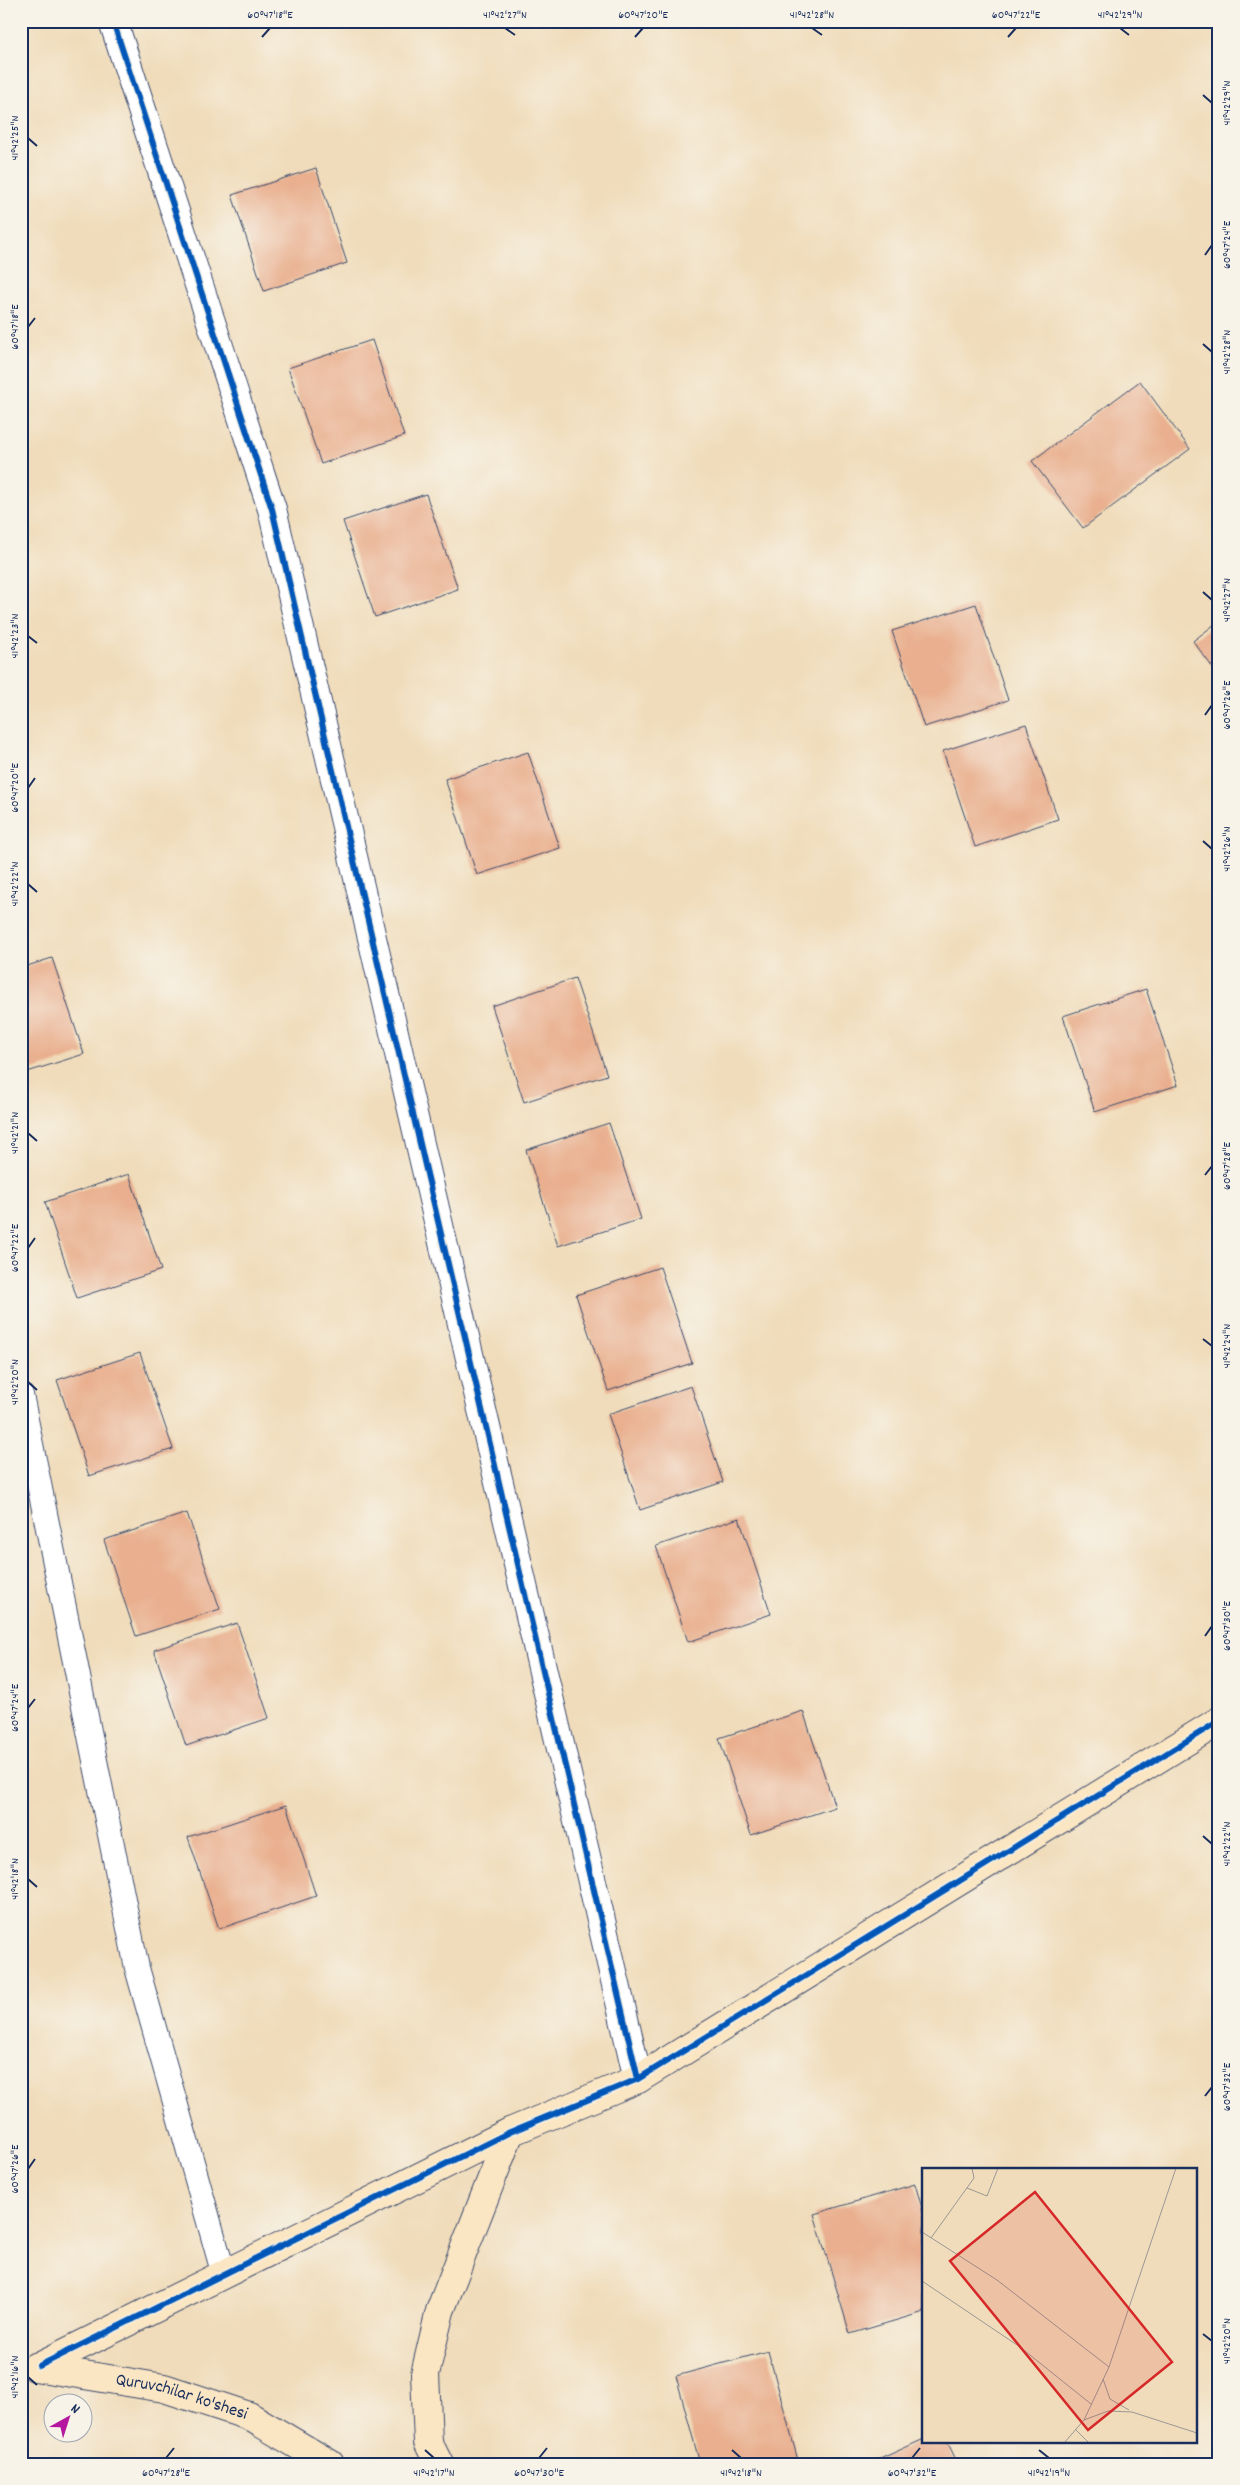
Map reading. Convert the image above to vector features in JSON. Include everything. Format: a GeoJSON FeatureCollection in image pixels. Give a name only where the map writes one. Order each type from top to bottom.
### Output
{"type":"FeatureCollection","features":[{"type":"Feature","properties":{"kind":"street"},"geometry":{"type":"LineString","coordinates":[[113,21],[272,509],[638,2079]]}},
{"type":"Feature","properties":{"kind":"street"},"geometry":{"type":"LineString","coordinates":[[30,2368],[224,2275],[510,2132],[638,2079],[1219,1721]]}},
{"type":"Feature","properties":{"kind":"street"},"geometry":{"type":"LineString","coordinates":[[439,2464],[428,2442],[425,2374],[440,2311],[510,2132]]}},
{"type":"Feature","properties":{"kind":"street","name":"Quruvchilar ko'shesi"},"geometry":{"type":"LineString","coordinates":[[30,2368],[164,2388],[249,2416],[330,2464]]}},
{"type":"Feature","properties":{"kind":"lane"},"geometry":{"type":"LineString","coordinates":[[21,1395],[137,1968],[224,2275]]}},
{"type":"Feature","properties":{"kind":"building"},"geometry":{"type":"Polygon","coordinates":[[[316,168],[347,263],[264,291],[232,195],[316,168]]]}},
{"type":"Feature","properties":{"kind":"building"},"geometry":{"type":"Polygon","coordinates":[[[1219,318],[1219,330],[1213,322],[1219,318]]]}},
{"type":"Feature","properties":{"kind":"building"},"geometry":{"type":"Polygon","coordinates":[[[372,340],[404,436],[321,464],[288,368],[372,340]]]}},
{"type":"Feature","properties":{"kind":"building"},"geometry":{"type":"Polygon","coordinates":[[[1140,381],[1190,449],[1083,528],[1032,461],[1140,381]]]}},
{"type":"Feature","properties":{"kind":"building"},"geometry":{"type":"Polygon","coordinates":[[[426,494],[458,589],[375,617],[343,521],[426,494]]]}},
{"type":"Feature","properties":{"kind":"building"},"geometry":{"type":"Polygon","coordinates":[[[976,604],[1008,700],[924,727],[892,631],[976,604]]]}},
{"type":"Feature","properties":{"kind":"building"},"geometry":{"type":"Polygon","coordinates":[[[1219,621],[1219,676],[1193,641],[1219,621]]]}},
{"type":"Feature","properties":{"kind":"building"},"geometry":{"type":"Polygon","coordinates":[[[1026,724],[1058,819],[975,847],[943,751],[1026,724]]]}},
{"type":"Feature","properties":{"kind":"building"},"geometry":{"type":"Polygon","coordinates":[[[528,752],[560,848],[477,875],[445,779],[528,752]]]}},
{"type":"Feature","properties":{"kind":"building"},"geometry":{"type":"Polygon","coordinates":[[[21,830],[25,842],[21,843],[21,830]]]}},
{"type":"Feature","properties":{"kind":"building"},"geometry":{"type":"Polygon","coordinates":[[[52,958],[84,1054],[21,1074],[21,968],[52,958]]]}},
{"type":"Feature","properties":{"kind":"building"},"geometry":{"type":"Polygon","coordinates":[[[575,978],[607,1075],[524,1102],[492,1006],[575,978]]]}},
{"type":"Feature","properties":{"kind":"building"},"geometry":{"type":"Polygon","coordinates":[[[1146,989],[1178,1085],[1095,1112],[1063,1016],[1146,989]]]}},
{"type":"Feature","properties":{"kind":"building"},"geometry":{"type":"Polygon","coordinates":[[[609,1123],[641,1219],[558,1246],[526,1150],[609,1123]]]}},
{"type":"Feature","properties":{"kind":"building"},"geometry":{"type":"Polygon","coordinates":[[[129,1174],[161,1270],[77,1298],[45,1202],[129,1174]]]}},
{"type":"Feature","properties":{"kind":"building"},"geometry":{"type":"Polygon","coordinates":[[[660,1267],[692,1363],[608,1391],[576,1295],[660,1267]]]}},
{"type":"Feature","properties":{"kind":"building"},"geometry":{"type":"Polygon","coordinates":[[[140,1353],[173,1449],[89,1476],[57,1380],[140,1353]]]}},
{"type":"Feature","properties":{"kind":"building"},"geometry":{"type":"Polygon","coordinates":[[[691,1386],[723,1482],[640,1510],[608,1414],[691,1386]]]}},
{"type":"Feature","properties":{"kind":"building"},"geometry":{"type":"Polygon","coordinates":[[[187,1513],[220,1609],[136,1636],[104,1540],[187,1513]]]}},
{"type":"Feature","properties":{"kind":"building"},"geometry":{"type":"Polygon","coordinates":[[[739,1518],[771,1614],[688,1642],[656,1546],[739,1518]]]}},
{"type":"Feature","properties":{"kind":"building"},"geometry":{"type":"Polygon","coordinates":[[[237,1623],[269,1718],[186,1746],[154,1650],[237,1623]]]}},
{"type":"Feature","properties":{"kind":"building"},"geometry":{"type":"Polygon","coordinates":[[[803,1711],[835,1807],[751,1835],[719,1738],[803,1711]]]}},
{"type":"Feature","properties":{"kind":"building"},"geometry":{"type":"Polygon","coordinates":[[[286,1805],[316,1896],[219,1929],[188,1837],[286,1805]]]}},
{"type":"Feature","properties":{"kind":"building"},"geometry":{"type":"Polygon","coordinates":[[[915,2184],[922,2208],[922,2313],[850,2334],[814,2214],[915,2184]]]}},
{"type":"Feature","properties":{"kind":"building"},"geometry":{"type":"Polygon","coordinates":[[[768,2351],[799,2464],[700,2464],[676,2376],[768,2351]]]}},
{"type":"Feature","properties":{"kind":"building"},"geometry":{"type":"Polygon","coordinates":[[[922,2440],[922,2442],[947,2442],[958,2464],[869,2464],[922,2440]]]}},
{"type":"Feature","properties":{"kind":"cycle path"},"geometry":{"type":"LineString","coordinates":[[113,21],[272,509],[638,2079]]}},
{"type":"Feature","properties":{"kind":"cycle path"},"geometry":{"type":"LineString","coordinates":[[39,2366],[510,2132],[638,2079],[1219,1721]]}}]}
